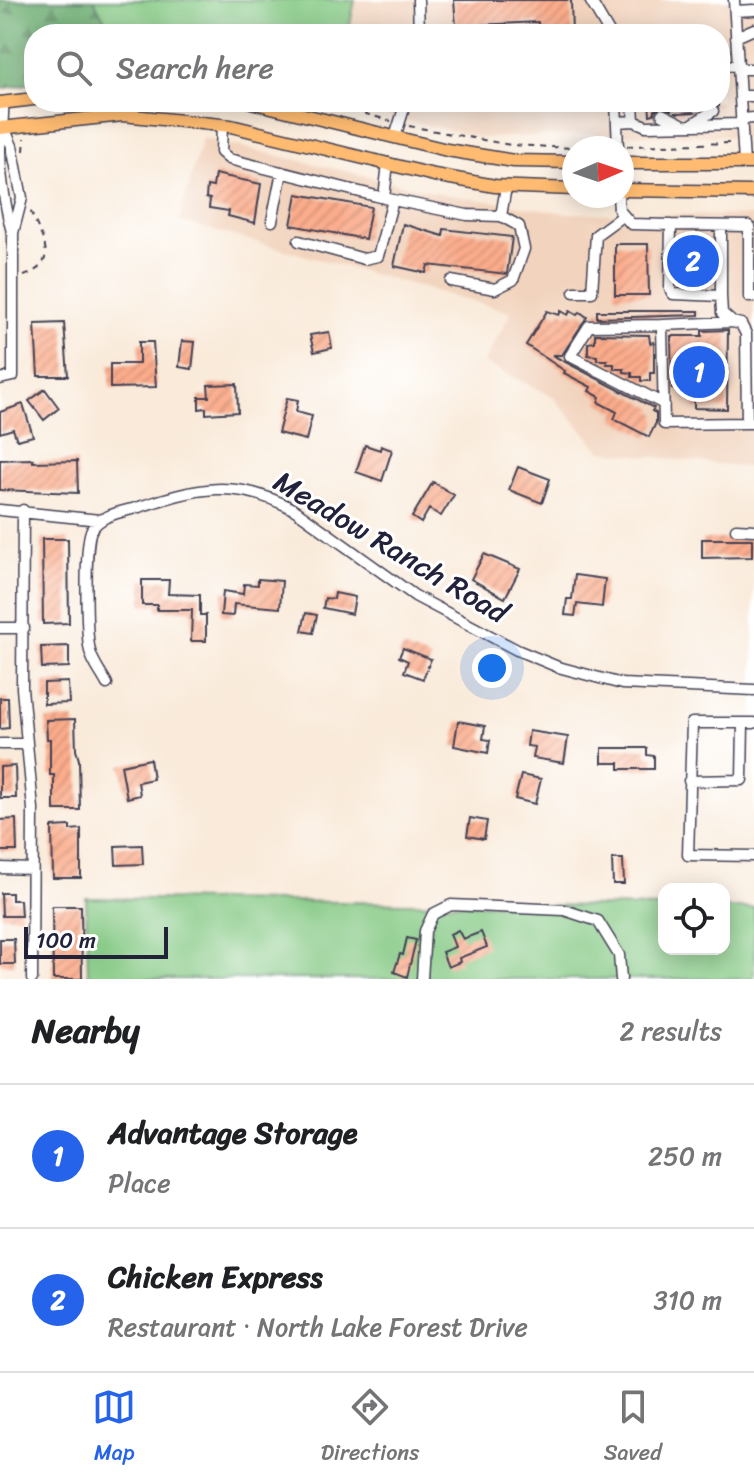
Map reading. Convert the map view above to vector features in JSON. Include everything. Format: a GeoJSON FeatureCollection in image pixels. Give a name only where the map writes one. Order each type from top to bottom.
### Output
{"type":"FeatureCollection","features":[{"type":"Feature","properties":{"kind":"main road"},"geometry":{"type":"LineString","coordinates":[[2,103],[24,100]]}},
{"type":"Feature","properties":{"kind":"main road"},"geometry":{"type":"LineString","coordinates":[[292,112],[447,150],[514,161],[562,162]]}},
{"type":"Feature","properties":{"kind":"main road"},"geometry":{"type":"LineString","coordinates":[[2,127],[123,115],[222,125],[434,175],[506,187],[562,189]]}},
{"type":"Feature","properties":{"kind":"main road"},"geometry":{"type":"LineString","coordinates":[[388,163],[395,137]]}},
{"type":"Feature","properties":{"kind":"main road"},"geometry":{"type":"LineString","coordinates":[[634,163],[749,163]]}},
{"type":"Feature","properties":{"kind":"main road"},"geometry":{"type":"LineString","coordinates":[[634,190],[754,192]]}},
{"type":"Feature","properties":{"kind":"street"},"geometry":{"type":"LineString","coordinates":[[418,0],[419,24]]}},
{"type":"Feature","properties":{"kind":"street"},"geometry":{"type":"LineString","coordinates":[[590,0],[604,24]]}},
{"type":"Feature","properties":{"kind":"street"},"geometry":{"type":"LineString","coordinates":[[749,163],[743,143],[734,5],[754,10]]}},
{"type":"Feature","properties":{"kind":"street"},"geometry":{"type":"LineString","coordinates":[[736,37],[754,29]]}},
{"type":"Feature","properties":{"kind":"street"},"geometry":{"type":"LineString","coordinates":[[730,67],[754,69]]}},
{"type":"Feature","properties":{"kind":"street"},"geometry":{"type":"LineString","coordinates":[[740,96],[754,96]]}},
{"type":"Feature","properties":{"kind":"street"},"geometry":{"type":"LineString","coordinates":[[2,103],[0,147],[5,204],[13,233]]}},
{"type":"Feature","properties":{"kind":"street"},"geometry":{"type":"LineString","coordinates":[[395,137],[403,112]]}},
{"type":"Feature","properties":{"kind":"street"},"geometry":{"type":"LineString","coordinates":[[616,112],[618,136]]}},
{"type":"Feature","properties":{"kind":"street"},"geometry":{"type":"LineString","coordinates":[[634,112],[634,121]]}},
{"type":"Feature","properties":{"kind":"street"},"geometry":{"type":"LineString","coordinates":[[688,126],[700,112]]}},
{"type":"Feature","properties":{"kind":"street"},"geometry":{"type":"LineString","coordinates":[[688,126],[711,112]]}},
{"type":"Feature","properties":{"kind":"street"},"geometry":{"type":"LineString","coordinates":[[677,113],[688,126]]}},
{"type":"Feature","properties":{"kind":"street"},"geometry":{"type":"LineString","coordinates":[[662,114],[688,126]]}},
{"type":"Feature","properties":{"kind":"street"},"geometry":{"type":"LineString","coordinates":[[617,122],[688,126],[754,118]]}},
{"type":"Feature","properties":{"kind":"street"},"geometry":{"type":"LineString","coordinates":[[222,125],[221,152],[229,159],[388,199],[467,215],[501,216],[519,226],[524,249],[513,280],[495,289],[451,281]]}},
{"type":"Feature","properties":{"kind":"street"},"geometry":{"type":"LineString","coordinates":[[0,379],[13,376],[13,233],[22,198],[12,146],[2,127]]}},
{"type":"Feature","properties":{"kind":"street"},"geometry":{"type":"LineString","coordinates":[[299,241],[364,259],[378,256],[388,199],[388,163]]}},
{"type":"Feature","properties":{"kind":"street"},"geometry":{"type":"LineString","coordinates":[[272,221],[282,172]]}},
{"type":"Feature","properties":{"kind":"street"},"geometry":{"type":"LineString","coordinates":[[501,216],[506,187]]}},
{"type":"Feature","properties":{"kind":"street"},"geometry":{"type":"LineString","coordinates":[[619,208],[631,224],[752,226],[749,297],[754,297]]}},
{"type":"Feature","properties":{"kind":"street"},"geometry":{"type":"LineString","coordinates":[[574,292],[592,292],[596,235],[622,216]]}},
{"type":"Feature","properties":{"kind":"street"},"geometry":{"type":"LineString","coordinates":[[671,225],[670,289],[673,294],[721,296]]}},
{"type":"Feature","properties":{"kind":"street"},"geometry":{"type":"LineString","coordinates":[[721,226],[722,313],[732,322]]}},
{"type":"Feature","properties":{"kind":"street"},"geometry":{"type":"LineString","coordinates":[[662,325],[664,404],[664,424],[750,423],[746,334],[741,324],[732,322],[589,326],[570,356],[664,404]]}},
{"type":"Feature","properties":{"kind":"street","name":"Meadow Ranch Road"},"geometry":{"type":"LineString","coordinates":[[100,520],[189,491],[211,488],[255,492],[295,510],[415,596],[517,650],[558,667],[622,684],[754,690]]}},
{"type":"Feature","properties":{"kind":"street"},"geometry":{"type":"LineString","coordinates":[[0,510],[100,520]]}},
{"type":"Feature","properties":{"kind":"street"},"geometry":{"type":"LineString","coordinates":[[23,510],[22,688],[33,809],[32,979]]}},
{"type":"Feature","properties":{"kind":"street"},"geometry":{"type":"LineString","coordinates":[[100,520],[91,530],[87,567],[90,653],[107,684]]}},
{"type":"Feature","properties":{"kind":"street"},"geometry":{"type":"LineString","coordinates":[[736,529],[754,530]]}},
{"type":"Feature","properties":{"kind":"street"},"geometry":{"type":"LineString","coordinates":[[0,628],[24,628]]}},
{"type":"Feature","properties":{"kind":"street"},"geometry":{"type":"LineString","coordinates":[[689,781],[748,780],[748,723],[692,723],[689,781],[688,855],[754,856]]}},
{"type":"Feature","properties":{"kind":"street"},"geometry":{"type":"LineString","coordinates":[[0,744],[27,744]]}},
{"type":"Feature","properties":{"kind":"street"},"geometry":{"type":"LineString","coordinates":[[0,868],[32,869]]}},
{"type":"Feature","properties":{"kind":"street"},"geometry":{"type":"LineString","coordinates":[[422,979],[425,931],[433,914],[451,905],[564,910],[598,921],[619,955],[621,979]]}},
{"type":"Feature","properties":{"kind":"path"},"geometry":{"type":"LineString","coordinates":[[358,112],[400,124],[510,145],[562,147]]}},
{"type":"Feature","properties":{"kind":"path"},"geometry":{"type":"LineString","coordinates":[[25,160],[23,143],[26,134]]}},
{"type":"Feature","properties":{"kind":"path"},"geometry":{"type":"LineString","coordinates":[[634,146],[743,143]]}},
{"type":"Feature","properties":{"kind":"path"},"geometry":{"type":"LineString","coordinates":[[12,279],[36,272],[45,260],[46,247],[30,212],[29,199]]}},
{"type":"Feature","properties":{"kind":"shaded area"},"geometry":{"type":"Polygon","coordinates":[[[355,0],[754,0],[754,140],[723,136],[591,134],[482,138],[372,112],[730,112],[730,24],[350,24],[355,0]]]}},
{"type":"Feature","properties":{"kind":"shaded area"},"geometry":{"type":"Polygon","coordinates":[[[202,138],[443,194],[566,213],[754,216],[754,468],[601,451],[552,396],[484,363],[511,312],[179,221],[202,138]]]}},
{"type":"Feature","properties":{"kind":"green space"},"geometry":{"type":"Polygon","coordinates":[[[0,0],[94,0],[107,24],[24,24],[24,85],[0,89],[0,0]]]}},
{"type":"Feature","properties":{"kind":"green space"},"geometry":{"type":"Polygon","coordinates":[[[94,0],[355,0],[350,24],[106,24],[94,0]]]}},
{"type":"Feature","properties":{"kind":"green space"},"geometry":{"type":"Polygon","coordinates":[[[86,898],[658,907],[658,955],[730,955],[730,908],[754,908],[754,979],[88,979],[86,898]]]}},
{"type":"Feature","properties":{"kind":"building"},"geometry":{"type":"Polygon","coordinates":[[[454,0],[571,0],[572,24],[456,24],[454,0]]]}},
{"type":"Feature","properties":{"kind":"building"},"geometry":{"type":"Polygon","coordinates":[[[215,174],[261,184],[255,223],[228,216],[229,211],[209,208],[207,186],[213,187],[215,174]]]}},
{"type":"Feature","properties":{"kind":"building"},"geometry":{"type":"Polygon","coordinates":[[[297,194],[371,207],[365,239],[291,225],[297,194]]]}},
{"type":"Feature","properties":{"kind":"building"},"geometry":{"type":"Polygon","coordinates":[[[403,224],[443,236],[444,229],[512,237],[507,274],[428,265],[426,273],[394,266],[403,224]]]}},
{"type":"Feature","properties":{"kind":"building"},"geometry":{"type":"Polygon","coordinates":[[[685,237],[702,237],[702,261],[711,261],[711,273],[703,273],[703,285],[685,285],[685,237]]]}},
{"type":"Feature","properties":{"kind":"building"},"geometry":{"type":"Polygon","coordinates":[[[615,244],[648,244],[649,295],[615,295],[615,244]]]}},
{"type":"Feature","properties":{"kind":"building"},"geometry":{"type":"Polygon","coordinates":[[[547,311],[559,315],[561,311],[568,315],[570,311],[577,315],[580,312],[587,317],[562,355],[552,355],[654,408],[656,423],[649,437],[614,419],[617,412],[598,402],[600,397],[589,391],[591,387],[564,373],[526,345],[547,311]]]}},
{"type":"Feature","properties":{"kind":"building"},"geometry":{"type":"Polygon","coordinates":[[[597,311],[699,311],[699,315],[597,318],[597,311]]]}},
{"type":"Feature","properties":{"kind":"building"},"geometry":{"type":"Polygon","coordinates":[[[64,323],[68,376],[38,376],[35,324],[64,323]]]}},
{"type":"Feature","properties":{"kind":"building"},"geometry":{"type":"Polygon","coordinates":[[[728,330],[727,409],[694,408],[694,389],[672,389],[671,336],[702,336],[702,331],[728,330]]]}},
{"type":"Feature","properties":{"kind":"building"},"geometry":{"type":"Polygon","coordinates":[[[329,332],[332,348],[314,352],[310,335],[329,332]]]}},
{"type":"Feature","properties":{"kind":"building"},"geometry":{"type":"Polygon","coordinates":[[[595,334],[649,335],[650,343],[654,342],[654,373],[650,373],[650,381],[641,381],[641,377],[632,377],[632,373],[624,372],[624,369],[614,369],[614,364],[607,364],[607,360],[597,360],[597,356],[588,355],[588,343],[595,342],[595,334]]]}},
{"type":"Feature","properties":{"kind":"building"},"geometry":{"type":"Polygon","coordinates":[[[182,341],[195,342],[192,369],[179,367],[182,341]]]}},
{"type":"Feature","properties":{"kind":"building"},"geometry":{"type":"Polygon","coordinates":[[[139,342],[153,342],[156,387],[110,388],[110,364],[139,364],[139,342]]]}},
{"type":"Feature","properties":{"kind":"building"},"geometry":{"type":"Polygon","coordinates":[[[237,384],[238,412],[206,414],[206,408],[199,409],[199,397],[209,397],[208,385],[237,384]]]}},
{"type":"Feature","properties":{"kind":"building"},"geometry":{"type":"Polygon","coordinates":[[[45,389],[59,408],[44,420],[29,401],[45,389]]]}},
{"type":"Feature","properties":{"kind":"building"},"geometry":{"type":"Polygon","coordinates":[[[287,398],[298,400],[296,412],[312,416],[306,440],[278,433],[287,398]]]}},
{"type":"Feature","properties":{"kind":"building"},"geometry":{"type":"Polygon","coordinates":[[[23,404],[33,436],[17,440],[13,429],[0,433],[0,412],[23,404]]]}},
{"type":"Feature","properties":{"kind":"building"},"geometry":{"type":"Polygon","coordinates":[[[365,445],[392,450],[382,481],[356,472],[365,445]]]}},
{"type":"Feature","properties":{"kind":"building"},"geometry":{"type":"Polygon","coordinates":[[[33,459],[33,462],[77,461],[78,493],[0,490],[0,460],[33,459]]]}},
{"type":"Feature","properties":{"kind":"building"},"geometry":{"type":"Polygon","coordinates":[[[518,467],[550,479],[542,503],[509,490],[518,467]]]}},
{"type":"Feature","properties":{"kind":"building"},"geometry":{"type":"Polygon","coordinates":[[[433,482],[454,495],[441,516],[429,509],[421,523],[412,517],[433,482]]]}},
{"type":"Feature","properties":{"kind":"building"},"geometry":{"type":"Polygon","coordinates":[[[42,539],[68,539],[69,623],[43,624],[42,539]]]}},
{"type":"Feature","properties":{"kind":"building"},"geometry":{"type":"Polygon","coordinates":[[[702,539],[752,539],[752,557],[702,558],[702,539]]]}},
{"type":"Feature","properties":{"kind":"building"},"geometry":{"type":"Polygon","coordinates":[[[484,554],[520,569],[505,598],[471,579],[484,554]]]}},
{"type":"Feature","properties":{"kind":"building"},"geometry":{"type":"Polygon","coordinates":[[[575,575],[605,579],[602,607],[577,604],[575,616],[565,615],[567,599],[572,599],[575,575]]]}},
{"type":"Feature","properties":{"kind":"building"},"geometry":{"type":"Polygon","coordinates":[[[258,579],[282,581],[280,608],[234,604],[233,616],[221,615],[223,591],[243,594],[244,584],[258,585],[258,579]]]}},
{"type":"Feature","properties":{"kind":"building"},"geometry":{"type":"Polygon","coordinates":[[[142,580],[169,580],[168,594],[200,595],[200,615],[206,615],[206,641],[191,641],[192,610],[157,610],[157,605],[142,605],[142,580]]]}},
{"type":"Feature","properties":{"kind":"building"},"geometry":{"type":"Polygon","coordinates":[[[335,593],[355,597],[352,614],[323,608],[325,598],[334,599],[335,593]]]}},
{"type":"Feature","properties":{"kind":"building"},"geometry":{"type":"Polygon","coordinates":[[[306,613],[317,615],[313,633],[302,631],[306,613]]]}},
{"type":"Feature","properties":{"kind":"building"},"geometry":{"type":"Polygon","coordinates":[[[69,646],[69,667],[42,668],[41,647],[69,646]]]}},
{"type":"Feature","properties":{"kind":"building"},"geometry":{"type":"Polygon","coordinates":[[[403,648],[431,659],[423,679],[404,672],[408,661],[399,657],[403,648]]]}},
{"type":"Feature","properties":{"kind":"building"},"geometry":{"type":"Polygon","coordinates":[[[68,682],[69,703],[44,704],[44,683],[68,682]]]}},
{"type":"Feature","properties":{"kind":"building"},"geometry":{"type":"Polygon","coordinates":[[[0,698],[8,698],[9,728],[0,729],[0,698]]]}},
{"type":"Feature","properties":{"kind":"building"},"geometry":{"type":"Polygon","coordinates":[[[75,719],[80,810],[54,810],[54,775],[50,775],[50,739],[47,739],[46,720],[75,719]]]}},
{"type":"Feature","properties":{"kind":"building"},"geometry":{"type":"Polygon","coordinates":[[[458,721],[485,726],[483,739],[490,740],[488,753],[454,746],[458,721]]]}},
{"type":"Feature","properties":{"kind":"building"},"geometry":{"type":"Polygon","coordinates":[[[529,731],[568,737],[564,763],[533,758],[535,747],[527,746],[529,731]]]}},
{"type":"Feature","properties":{"kind":"building"},"geometry":{"type":"Polygon","coordinates":[[[602,748],[647,748],[647,755],[654,756],[654,769],[619,769],[619,763],[602,763],[602,748]]]}},
{"type":"Feature","properties":{"kind":"building"},"geometry":{"type":"Polygon","coordinates":[[[150,759],[153,779],[138,782],[140,795],[127,798],[121,765],[150,759]]]}},
{"type":"Feature","properties":{"kind":"building"},"geometry":{"type":"Polygon","coordinates":[[[15,766],[16,798],[0,798],[0,767],[15,766]]]}},
{"type":"Feature","properties":{"kind":"building"},"geometry":{"type":"Polygon","coordinates":[[[521,775],[541,779],[535,804],[515,799],[521,775]]]}},
{"type":"Feature","properties":{"kind":"building"},"geometry":{"type":"Polygon","coordinates":[[[470,818],[487,821],[484,839],[467,836],[470,818]]]}},
{"type":"Feature","properties":{"kind":"building"},"geometry":{"type":"Polygon","coordinates":[[[16,819],[17,851],[0,851],[0,820],[16,819]]]}},
{"type":"Feature","properties":{"kind":"building"},"geometry":{"type":"Polygon","coordinates":[[[70,826],[70,830],[81,829],[81,878],[53,878],[52,827],[70,826]]]}},
{"type":"Feature","properties":{"kind":"building"},"geometry":{"type":"Polygon","coordinates":[[[142,845],[143,864],[116,865],[115,846],[142,845]]]}},
{"type":"Feature","properties":{"kind":"building"},"geometry":{"type":"Polygon","coordinates":[[[612,859],[623,859],[624,884],[613,884],[612,859]]]}},
{"type":"Feature","properties":{"kind":"building"},"geometry":{"type":"Polygon","coordinates":[[[1,893],[12,893],[12,900],[20,900],[21,916],[2,916],[1,893]]]}},
{"type":"Feature","properties":{"kind":"building"},"geometry":{"type":"Polygon","coordinates":[[[52,906],[81,906],[82,979],[53,979],[52,906]]]}},
{"type":"Feature","properties":{"kind":"building"},"geometry":{"type":"Polygon","coordinates":[[[458,930],[463,939],[481,932],[487,947],[459,958],[460,962],[448,967],[442,952],[455,947],[450,934],[458,930]]]}},
{"type":"Feature","properties":{"kind":"building"},"geometry":{"type":"Polygon","coordinates":[[[407,938],[416,940],[407,977],[394,972],[407,938]]]}},
{"type":"Feature","properties":{"kind":"building"},"geometry":{"type":"Polygon","coordinates":[[[0,939],[14,939],[15,964],[0,964],[0,939]]]}},
{"type":"Feature","properties":{"kind":"place","name":"Chicken Express"},"geometry":{"type":"Point","coordinates":[693,261]}},
{"type":"Feature","properties":{"kind":"place","name":"Advantage Storage"},"geometry":{"type":"Point","coordinates":[699,372]}}]}
